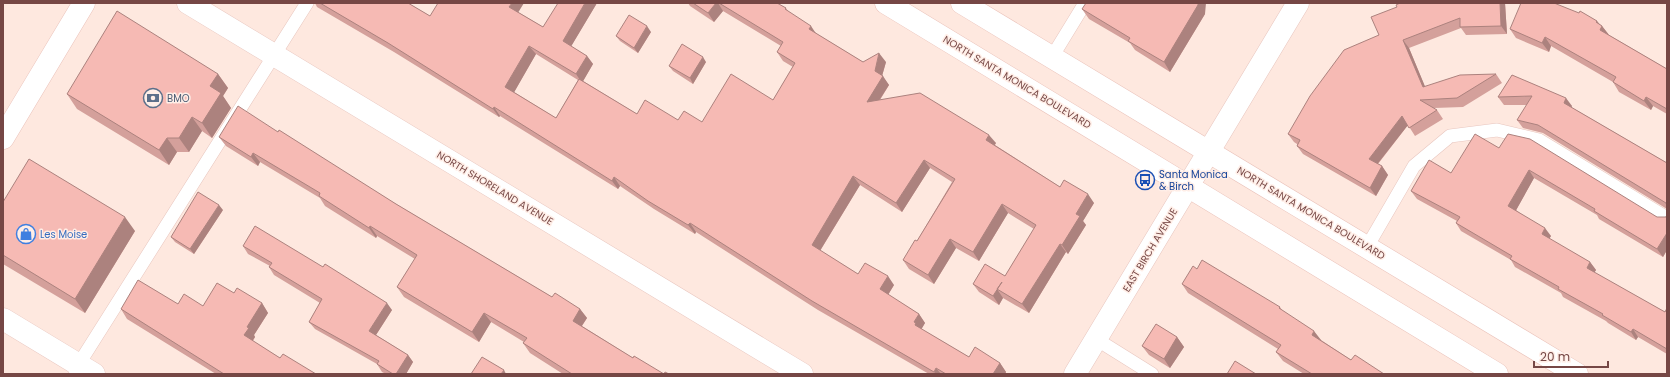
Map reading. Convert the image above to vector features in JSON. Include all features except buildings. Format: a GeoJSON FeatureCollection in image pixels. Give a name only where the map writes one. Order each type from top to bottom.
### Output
{"type":"FeatureCollection","features":[{"type":"Feature","properties":{"kind":"street"},"geometry":{"type":"LineString","coordinates":[[3,138],[84,3]]}},
{"type":"Feature","properties":{"kind":"street","name":"NORTH SHORELAND AVENUE"},"geometry":{"type":"LineString","coordinates":[[188,3],[802,374]]}},
{"type":"Feature","properties":{"kind":"street","name":"NORTH SANTA MONICA BOULEVARD"},"geometry":{"type":"LineString","coordinates":[[886,3],[1497,374]]}},
{"type":"Feature","properties":{"kind":"street","name":"NORTH SANTA MONICA BOULEVARD"},"geometry":{"type":"LineString","coordinates":[[962,3],[1577,374]]}},
{"type":"Feature","properties":{"kind":"street","name":"EAST BIRCH AVENUE"},"geometry":{"type":"LineString","coordinates":[[1075,374],[1189,187],[1208,152],[1298,3]]}},
{"type":"Feature","properties":{"kind":"street"},"geometry":{"type":"LineString","coordinates":[[3,319],[82,371]]}},
{"type":"Feature","properties":{"kind":"lane"},"geometry":{"type":"LineString","coordinates":[[82,371],[306,3]]}},
{"type":"Feature","properties":{"kind":"lane"},"geometry":{"type":"LineString","coordinates":[[1052,58],[1085,3]]}},
{"type":"Feature","properties":{"kind":"lane"},"geometry":{"type":"LineString","coordinates":[[1367,247],[1414,166],[1450,136],[1497,130],[1539,140],[1667,218]]}},
{"type":"Feature","properties":{"kind":"lane"},"geometry":{"type":"LineString","coordinates":[[1096,339],[1152,374]]}},
{"type":"Feature","properties":{"kind":"place","name":"BMO"},"geometry":{"type":"Point","coordinates":[153,98]}},
{"type":"Feature","properties":{"kind":"place","name":"Santa Monica & Birch"},"geometry":{"type":"Point","coordinates":[1145,180]}},
{"type":"Feature","properties":{"kind":"place","name":"Les Moise"},"geometry":{"type":"Point","coordinates":[26,234]}}]}
